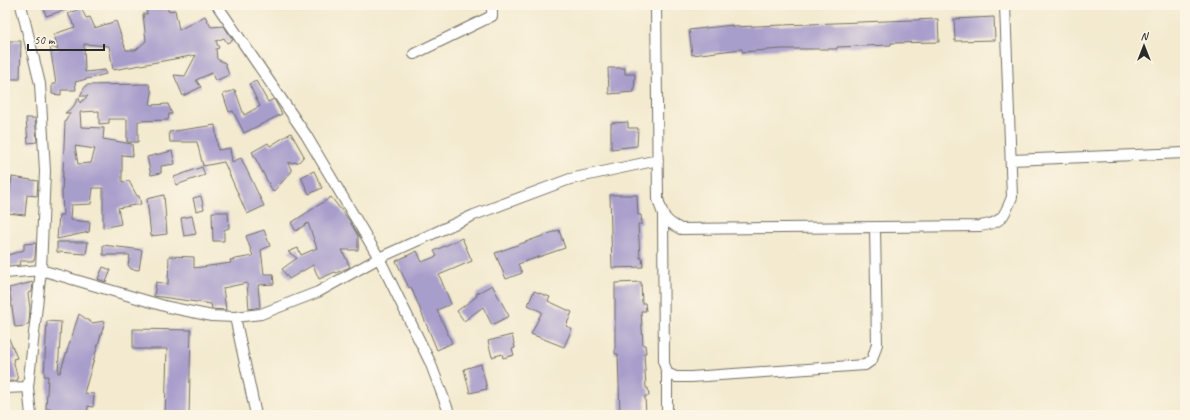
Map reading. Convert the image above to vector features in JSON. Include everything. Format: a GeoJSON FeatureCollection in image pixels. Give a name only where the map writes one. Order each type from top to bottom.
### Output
{"type":"FeatureCollection","features":[{"type":"Feature","properties":{"kind":"street"},"geometry":{"type":"LineString","coordinates":[[21,5],[40,84],[45,171],[41,270],[28,387],[31,415]]}},
{"type":"Feature","properties":{"kind":"street"},"geometry":{"type":"LineString","coordinates":[[217,5],[306,135],[379,258],[430,362],[450,415]]}},
{"type":"Feature","properties":{"kind":"street"},"geometry":{"type":"LineString","coordinates":[[414,54],[492,16],[492,5]]}},
{"type":"Feature","properties":{"kind":"street"},"geometry":{"type":"LineString","coordinates":[[656,5],[658,199],[662,215],[664,363],[667,372],[667,415]]}},
{"type":"Feature","properties":{"kind":"street"},"geometry":{"type":"LineString","coordinates":[[662,215],[668,223],[681,230],[980,226],[995,223],[1005,214],[1012,197],[1004,5]]}},
{"type":"Feature","properties":{"kind":"street"},"geometry":{"type":"LineString","coordinates":[[1011,160],[1185,153]]}},
{"type":"Feature","properties":{"kind":"street"},"geometry":{"type":"LineString","coordinates":[[5,274],[41,270],[168,307],[212,316],[235,317],[261,314],[318,292],[379,258],[474,215],[570,179],[658,160]]}},
{"type":"Feature","properties":{"kind":"street"},"geometry":{"type":"LineString","coordinates":[[667,372],[676,377],[691,377],[864,365],[872,360],[877,344],[875,227]]}},
{"type":"Feature","properties":{"kind":"street"},"geometry":{"type":"LineString","coordinates":[[235,317],[256,415]]}},
{"type":"Feature","properties":{"kind":"street"},"geometry":{"type":"LineString","coordinates":[[5,388],[28,387]]}},
{"type":"Feature","properties":{"kind":"building"},"geometry":{"type":"Polygon","coordinates":[[[43,5],[74,5],[74,7],[46,16],[43,5]]]}},
{"type":"Feature","properties":{"kind":"building"},"geometry":{"type":"Polygon","coordinates":[[[145,5],[167,5],[168,11],[175,10],[179,30],[205,16],[211,27],[224,26],[233,40],[227,43],[224,38],[216,41],[219,48],[216,49],[217,59],[225,63],[229,75],[215,81],[212,73],[196,80],[201,87],[183,96],[174,75],[185,76],[196,55],[113,70],[109,46],[84,44],[85,72],[105,70],[106,74],[75,82],[76,90],[61,90],[61,95],[52,94],[52,84],[56,84],[50,46],[58,50],[54,34],[75,27],[68,14],[81,8],[86,18],[90,17],[95,28],[116,21],[126,50],[136,50],[146,41],[143,14],[147,14],[145,5]]]}},
{"type":"Feature","properties":{"kind":"building"},"geometry":{"type":"Polygon","coordinates":[[[994,17],[995,40],[955,41],[954,19],[994,17]]]}},
{"type":"Feature","properties":{"kind":"building"},"geometry":{"type":"Polygon","coordinates":[[[938,19],[939,42],[891,43],[891,45],[837,47],[837,49],[782,49],[742,52],[742,49],[692,55],[689,30],[732,25],[732,27],[938,19]]]}},
{"type":"Feature","properties":{"kind":"building"},"geometry":{"type":"Polygon","coordinates":[[[9,41],[21,41],[20,79],[5,79],[5,59],[9,59],[9,41]]]}},
{"type":"Feature","properties":{"kind":"building"},"geometry":{"type":"Polygon","coordinates":[[[608,68],[625,68],[625,74],[635,74],[634,92],[609,94],[608,68]]]}},
{"type":"Feature","properties":{"kind":"building"},"geometry":{"type":"Polygon","coordinates":[[[256,81],[268,102],[274,99],[282,114],[244,133],[233,111],[229,112],[223,94],[235,90],[244,115],[260,106],[249,84],[256,81]]]}},
{"type":"Feature","properties":{"kind":"building"},"geometry":{"type":"Polygon","coordinates":[[[149,84],[152,93],[150,105],[168,104],[172,114],[169,114],[168,120],[138,121],[138,142],[127,142],[127,119],[109,119],[109,123],[99,124],[99,111],[80,112],[81,127],[104,128],[103,139],[132,144],[133,156],[122,155],[122,182],[129,181],[137,196],[139,196],[141,204],[118,208],[121,224],[103,228],[103,188],[93,188],[91,204],[71,205],[70,220],[90,222],[89,232],[57,239],[59,215],[63,215],[62,193],[65,122],[70,113],[65,113],[73,107],[79,97],[80,103],[88,96],[80,96],[86,85],[149,84]],[[75,146],[78,164],[91,163],[95,149],[75,146]]]}},
{"type":"Feature","properties":{"kind":"building"},"geometry":{"type":"Polygon","coordinates":[[[26,118],[35,118],[37,142],[28,143],[26,118]]]}},
{"type":"Feature","properties":{"kind":"building"},"geometry":{"type":"Polygon","coordinates":[[[628,122],[628,128],[638,128],[637,146],[611,149],[611,123],[628,122]]]}},
{"type":"Feature","properties":{"kind":"building"},"geometry":{"type":"Polygon","coordinates":[[[215,125],[218,150],[230,148],[232,162],[241,158],[264,206],[247,214],[224,162],[203,166],[197,142],[170,142],[169,132],[215,125]]]}},
{"type":"Feature","properties":{"kind":"building"},"geometry":{"type":"Polygon","coordinates":[[[291,133],[304,156],[299,162],[288,163],[292,171],[273,192],[252,152],[268,143],[270,146],[291,133]]]}},
{"type":"Feature","properties":{"kind":"building"},"geometry":{"type":"Polygon","coordinates":[[[172,151],[175,164],[161,166],[161,173],[151,175],[147,157],[172,151]]]}},
{"type":"Feature","properties":{"kind":"building"},"geometry":{"type":"Polygon","coordinates":[[[202,167],[205,175],[176,185],[174,177],[202,167]]]}},
{"type":"Feature","properties":{"kind":"building"},"geometry":{"type":"Polygon","coordinates":[[[314,171],[322,188],[309,194],[301,177],[314,171]]]}},
{"type":"Feature","properties":{"kind":"building"},"geometry":{"type":"Polygon","coordinates":[[[12,177],[38,181],[37,196],[27,195],[25,215],[7,213],[12,177]]]}},
{"type":"Feature","properties":{"kind":"building"},"geometry":{"type":"Polygon","coordinates":[[[164,195],[167,234],[151,236],[147,199],[164,195]]]}},
{"type":"Feature","properties":{"kind":"building"},"geometry":{"type":"Polygon","coordinates":[[[610,195],[637,195],[638,215],[641,215],[642,224],[638,224],[640,258],[642,258],[643,267],[612,268],[610,195]]]}},
{"type":"Feature","properties":{"kind":"building"},"geometry":{"type":"Polygon","coordinates":[[[201,196],[204,209],[196,211],[193,198],[201,196]]]}},
{"type":"Feature","properties":{"kind":"building"},"geometry":{"type":"Polygon","coordinates":[[[331,197],[349,220],[358,236],[358,250],[342,250],[350,267],[319,279],[313,265],[289,279],[282,269],[297,258],[288,252],[298,248],[301,255],[317,248],[308,223],[296,231],[291,223],[331,197]]]}},
{"type":"Feature","properties":{"kind":"building"},"geometry":{"type":"Polygon","coordinates":[[[212,212],[228,212],[229,228],[224,230],[224,241],[213,241],[212,212]]]}},
{"type":"Feature","properties":{"kind":"building"},"geometry":{"type":"Polygon","coordinates":[[[192,216],[196,234],[184,236],[181,218],[192,216]]]}},
{"type":"Feature","properties":{"kind":"building"},"geometry":{"type":"Polygon","coordinates":[[[264,230],[270,246],[261,250],[264,274],[273,274],[274,284],[258,285],[260,307],[249,309],[247,283],[223,288],[226,310],[212,309],[211,304],[154,296],[156,282],[168,284],[169,256],[194,257],[194,268],[231,263],[230,260],[253,256],[246,236],[264,230]]]}},
{"type":"Feature","properties":{"kind":"building"},"geometry":{"type":"Polygon","coordinates":[[[559,230],[565,248],[518,264],[522,273],[506,279],[495,253],[559,230]]]}},
{"type":"Feature","properties":{"kind":"building"},"geometry":{"type":"Polygon","coordinates":[[[462,238],[472,261],[439,275],[451,304],[437,310],[452,343],[437,350],[411,287],[409,288],[396,261],[417,251],[422,262],[437,256],[434,251],[462,238]]]}},
{"type":"Feature","properties":{"kind":"building"},"geometry":{"type":"Polygon","coordinates":[[[57,242],[88,242],[86,254],[57,252],[57,242]]]}},
{"type":"Feature","properties":{"kind":"building"},"geometry":{"type":"Polygon","coordinates":[[[36,243],[35,258],[33,261],[19,261],[20,265],[6,266],[5,256],[24,250],[24,244],[36,243]]]}},
{"type":"Feature","properties":{"kind":"building"},"geometry":{"type":"Polygon","coordinates":[[[103,245],[142,250],[139,270],[131,269],[128,265],[130,255],[103,255],[103,245]]]}},
{"type":"Feature","properties":{"kind":"building"},"geometry":{"type":"Polygon","coordinates":[[[103,267],[111,270],[106,282],[98,279],[103,267]]]}},
{"type":"Feature","properties":{"kind":"building"},"geometry":{"type":"Polygon","coordinates":[[[33,282],[32,292],[28,293],[30,309],[29,323],[25,326],[15,327],[9,288],[33,282]]]}},
{"type":"Feature","properties":{"kind":"building"},"geometry":{"type":"Polygon","coordinates":[[[641,282],[642,303],[645,303],[646,311],[641,311],[643,345],[645,345],[646,353],[644,353],[646,388],[648,388],[649,396],[645,396],[646,415],[620,415],[618,354],[615,354],[615,283],[641,282]]]}},
{"type":"Feature","properties":{"kind":"building"},"geometry":{"type":"Polygon","coordinates":[[[492,285],[509,316],[492,325],[483,307],[464,321],[457,311],[477,296],[476,294],[492,285]]]}},
{"type":"Feature","properties":{"kind":"building"},"geometry":{"type":"Polygon","coordinates":[[[534,291],[550,297],[548,301],[572,312],[566,326],[572,329],[564,347],[531,334],[542,312],[528,305],[534,291]]]}},
{"type":"Feature","properties":{"kind":"building"},"geometry":{"type":"Polygon","coordinates":[[[79,314],[92,323],[105,321],[84,393],[94,394],[93,407],[88,406],[87,415],[62,415],[62,410],[46,409],[48,376],[44,376],[47,321],[61,322],[58,373],[60,373],[79,314]]]}},
{"type":"Feature","properties":{"kind":"building"},"geometry":{"type":"Polygon","coordinates":[[[5,329],[17,358],[13,359],[18,380],[5,381],[5,329]]]}},
{"type":"Feature","properties":{"kind":"building"},"geometry":{"type":"Polygon","coordinates":[[[133,329],[191,330],[189,415],[165,415],[167,349],[133,349],[133,329]]]}},
{"type":"Feature","properties":{"kind":"building"},"geometry":{"type":"Polygon","coordinates":[[[512,335],[515,348],[512,349],[514,355],[503,358],[502,354],[492,357],[488,341],[512,335]]]}},
{"type":"Feature","properties":{"kind":"building"},"geometry":{"type":"Polygon","coordinates":[[[481,364],[487,389],[470,393],[464,369],[481,364]]]}}]}
